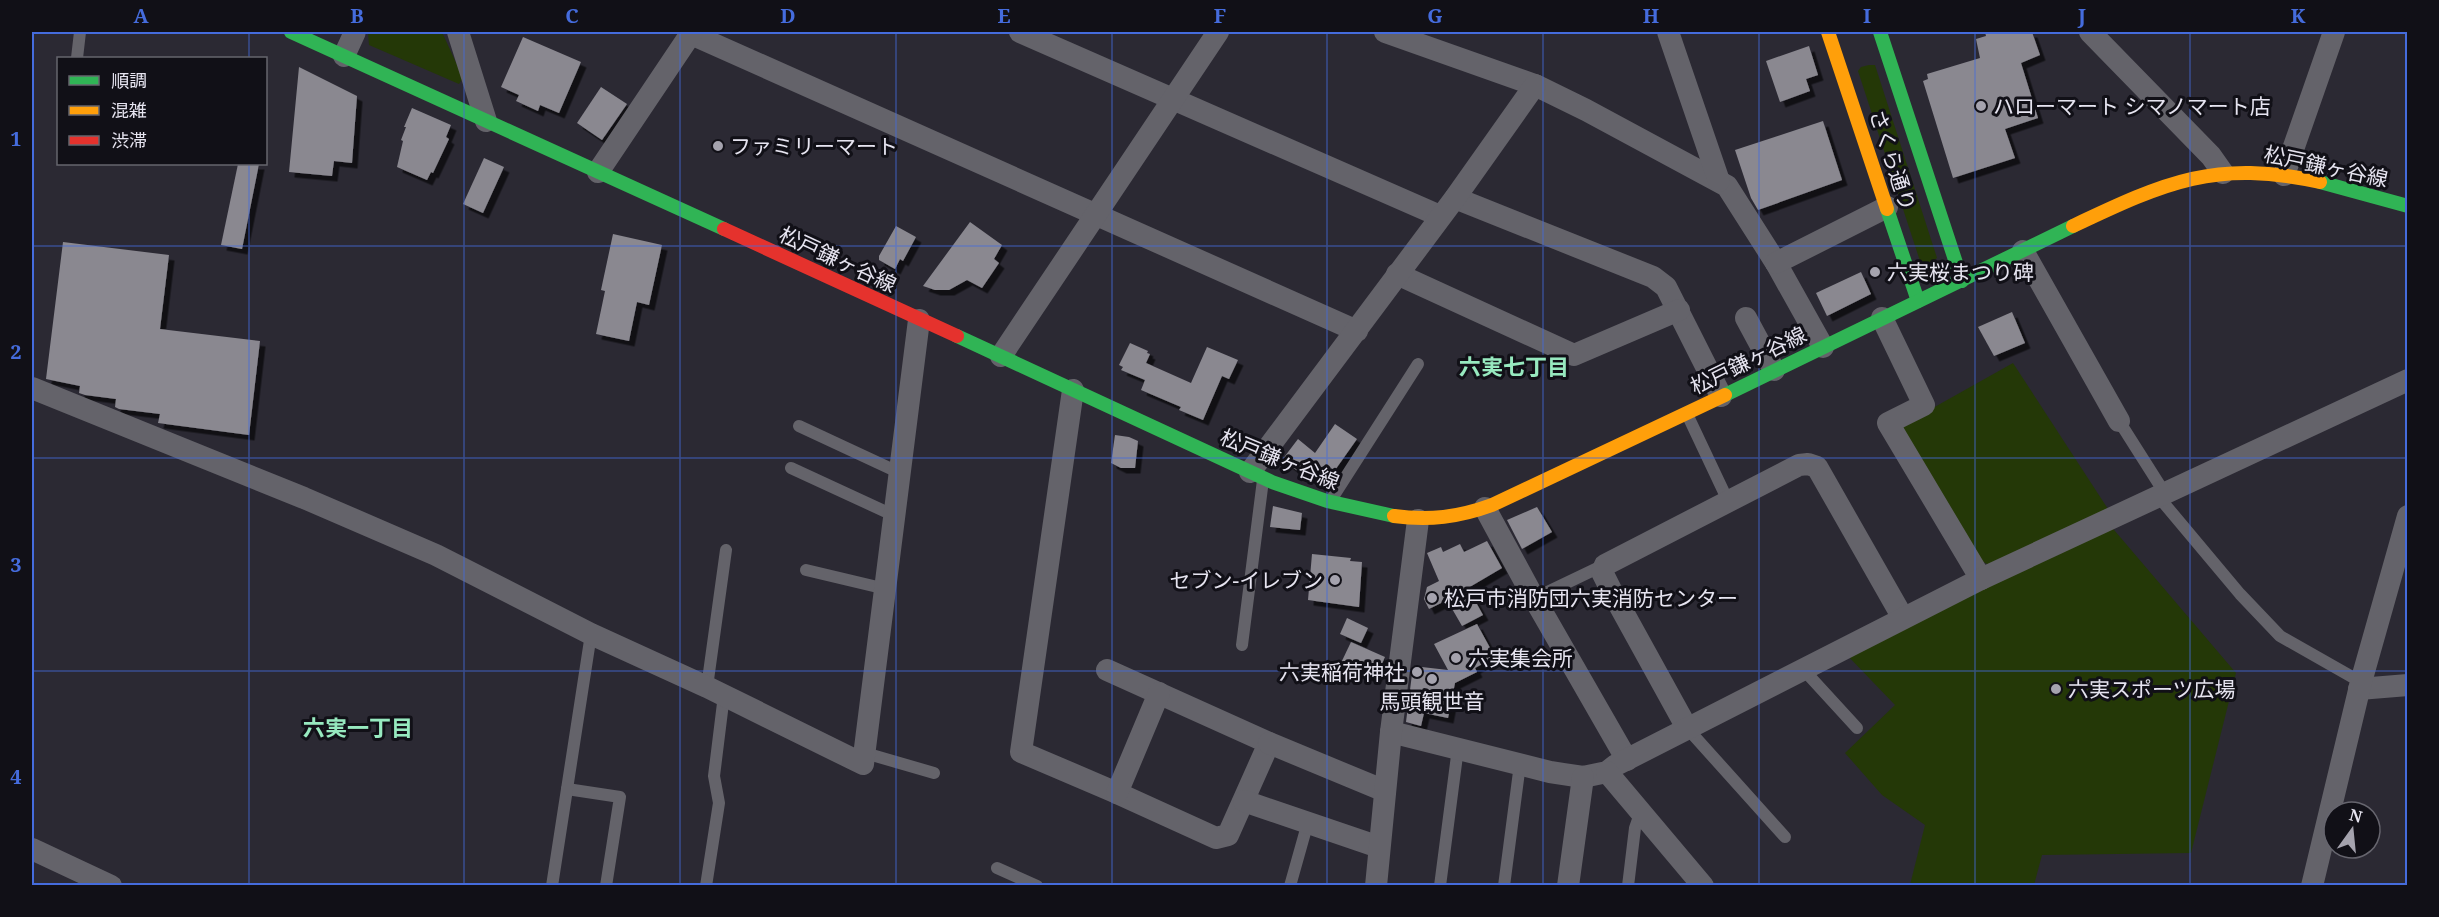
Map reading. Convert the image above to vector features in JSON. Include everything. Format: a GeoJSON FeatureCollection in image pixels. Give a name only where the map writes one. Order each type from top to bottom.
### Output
{"type":"FeatureCollection","features":[{"type":"Feature","properties":{"kind":"main road","name":"松戸鎌ヶ谷線"},"geometry":{"type":"LineString","coordinates":[[291,32],[1001,356],[1256,476],[1329,503],[1381,515],[1418,520],[1451,517],[1485,508],[1566,472],[1882,318],[2166,184],[2197,176],[2252,172],[2284,175],[2326,184],[2408,206]]}},
{"type":"Feature","properties":{"kind":"main road","name":"さくら通り"},"geometry":{"type":"LineString","coordinates":[[1828,32],[1918,301]]}},
{"type":"Feature","properties":{"kind":"main road","name":"さくら通り"},"geometry":{"type":"LineString","coordinates":[[1880,32],[1962,281]]}},
{"type":"Feature","properties":{"kind":"street"},"geometry":{"type":"LineString","coordinates":[[344,56],[355,32]]}},
{"type":"Feature","properties":{"kind":"street"},"geometry":{"type":"LineString","coordinates":[[458,32],[486,121]]}},
{"type":"Feature","properties":{"kind":"street"},"geometry":{"type":"LineString","coordinates":[[1020,32],[1440,216]]}},
{"type":"Feature","properties":{"kind":"street"},"geometry":{"type":"LineString","coordinates":[[1001,356],[1218,32]]}},
{"type":"Feature","properties":{"kind":"street"},"geometry":{"type":"LineString","coordinates":[[1385,32],[1535,85],[1727,186],[1776,263],[1823,347]]}},
{"type":"Feature","properties":{"kind":"street"},"geometry":{"type":"LineString","coordinates":[[1668,32],[1719,181]]}},
{"type":"Feature","properties":{"kind":"street"},"geometry":{"type":"LineString","coordinates":[[2090,32],[2211,156],[2223,173]]}},
{"type":"Feature","properties":{"kind":"street"},"geometry":{"type":"LineString","coordinates":[[2284,175],[2334,32]]}},
{"type":"Feature","properties":{"kind":"street"},"geometry":{"type":"LineString","coordinates":[[598,172],[692,33],[1357,331]]}},
{"type":"Feature","properties":{"kind":"street"},"geometry":{"type":"LineString","coordinates":[[1256,476],[1397,274],[1455,198],[1535,85]]}},
{"type":"Feature","properties":{"kind":"street"},"geometry":{"type":"LineString","coordinates":[[1455,198],[1653,277],[1666,287],[1721,396]]}},
{"type":"Feature","properties":{"kind":"street"},"geometry":{"type":"LineString","coordinates":[[1776,263],[1887,207]]}},
{"type":"Feature","properties":{"kind":"street"},"geometry":{"type":"LineString","coordinates":[[2023,251],[2119,421]]}},
{"type":"Feature","properties":{"kind":"street"},"geometry":{"type":"LineString","coordinates":[[1397,274],[1574,355],[1679,310]]}},
{"type":"Feature","properties":{"kind":"street"},"geometry":{"type":"LineString","coordinates":[[1746,318],[1774,370]]}},
{"type":"Feature","properties":{"kind":"street"},"geometry":{"type":"LineString","coordinates":[[1882,318],[1924,405],[1888,423],[1981,579]]}},
{"type":"Feature","properties":{"kind":"street"},"geometry":{"type":"LineString","coordinates":[[32,388],[304,498],[436,555],[591,634],[716,691],[863,764],[920,320]]}},
{"type":"Feature","properties":{"kind":"street"},"geometry":{"type":"LineString","coordinates":[[1391,732],[1583,777],[1607,772],[1802,668],[1981,579],[2161,493],[2408,380]]}},
{"type":"Feature","properties":{"kind":"street"},"geometry":{"type":"LineString","coordinates":[[1073,390],[1020,752],[1117,792],[1216,838],[1228,835],[1269,743]]}},
{"type":"Feature","properties":{"kind":"street"},"geometry":{"type":"LineString","coordinates":[[1687,728],[1602,572],[1605,565],[1799,465],[1808,464],[1817,467],[1903,618]]}},
{"type":"Feature","properties":{"kind":"street"},"geometry":{"type":"LineString","coordinates":[[1485,508],[1627,760]]}},
{"type":"Feature","properties":{"kind":"street"},"geometry":{"type":"LineString","coordinates":[[1376,885],[1391,732],[1418,520]]}},
{"type":"Feature","properties":{"kind":"street"},"geometry":{"type":"LineString","coordinates":[[2312,885],[2360,685],[2406,524]]}},
{"type":"Feature","properties":{"kind":"street"},"geometry":{"type":"LineString","coordinates":[[1107,670],[1269,743],[1385,791]]}},
{"type":"Feature","properties":{"kind":"street"},"geometry":{"type":"LineString","coordinates":[[2360,685],[2408,685]]}},
{"type":"Feature","properties":{"kind":"street"},"geometry":{"type":"LineString","coordinates":[[1117,792],[1159,693]]}},
{"type":"Feature","properties":{"kind":"street"},"geometry":{"type":"LineString","coordinates":[[1607,772],[1703,885]]}},
{"type":"Feature","properties":{"kind":"street"},"geometry":{"type":"LineString","coordinates":[[1568,885],[1583,777]]}},
{"type":"Feature","properties":{"kind":"street"},"geometry":{"type":"LineString","coordinates":[[1244,801],[1379,847]]}},
{"type":"Feature","properties":{"kind":"street"},"geometry":{"type":"LineString","coordinates":[[32,849],[111,885]]}},
{"type":"Feature","properties":{"kind":"lane"},"geometry":{"type":"LineString","coordinates":[[77,57],[80,32]]}},
{"type":"Feature","properties":{"kind":"lane"},"geometry":{"type":"LineString","coordinates":[[1329,503],[1418,364]]}},
{"type":"Feature","properties":{"kind":"lane"},"geometry":{"type":"LineString","coordinates":[[1687,413],[1729,503]]}},
{"type":"Feature","properties":{"kind":"lane"},"geometry":{"type":"LineString","coordinates":[[2119,421],[2161,493],[2240,594],[2280,636],[2360,685]]}},
{"type":"Feature","properties":{"kind":"lane"},"geometry":{"type":"LineString","coordinates":[[799,426],[900,473]]}},
{"type":"Feature","properties":{"kind":"lane"},"geometry":{"type":"LineString","coordinates":[[791,468],[895,516]]}},
{"type":"Feature","properties":{"kind":"lane"},"geometry":{"type":"LineString","coordinates":[[1242,645],[1256,476]]}},
{"type":"Feature","properties":{"kind":"lane"},"geometry":{"type":"LineString","coordinates":[[706,885],[719,802],[714,776],[716,691],[726,550]]}},
{"type":"Feature","properties":{"kind":"lane"},"geometry":{"type":"LineString","coordinates":[[1535,597],[1605,565]]}},
{"type":"Feature","properties":{"kind":"lane"},"geometry":{"type":"LineString","coordinates":[[806,570],[886,589]]}},
{"type":"Feature","properties":{"kind":"lane"},"geometry":{"type":"LineString","coordinates":[[552,885],[591,634]]}},
{"type":"Feature","properties":{"kind":"lane"},"geometry":{"type":"LineString","coordinates":[[1802,668],[1857,728]]}},
{"type":"Feature","properties":{"kind":"lane"},"geometry":{"type":"LineString","coordinates":[[1687,728],[1785,837]]}},
{"type":"Feature","properties":{"kind":"lane"},"geometry":{"type":"LineString","coordinates":[[1440,885],[1458,748]]}},
{"type":"Feature","properties":{"kind":"lane"},"geometry":{"type":"LineString","coordinates":[[865,753],[934,773]]}},
{"type":"Feature","properties":{"kind":"lane"},"geometry":{"type":"LineString","coordinates":[[1504,885],[1520,764]]}},
{"type":"Feature","properties":{"kind":"lane"},"geometry":{"type":"LineString","coordinates":[[567,789],[620,797],[606,885]]}},
{"type":"Feature","properties":{"kind":"lane"},"geometry":{"type":"LineString","coordinates":[[1628,885],[1635,828],[1641,811]]}},
{"type":"Feature","properties":{"kind":"lane"},"geometry":{"type":"LineString","coordinates":[[1290,885],[1308,822]]}},
{"type":"Feature","properties":{"kind":"lane"},"geometry":{"type":"LineString","coordinates":[[997,868],[1037,885]]}},
{"type":"Feature","properties":{"kind":"green space"},"geometry":{"type":"Polygon","coordinates":[[[368,32],[442,32],[463,78],[459,84],[369,45],[368,32]]]}},
{"type":"Feature","properties":{"kind":"green space"},"geometry":{"type":"Polygon","coordinates":[[[1875,65],[1937,258],[1931,262],[1920,261],[1858,71],[1861,67],[1875,65]]]}},
{"type":"Feature","properties":{"kind":"green space"},"geometry":{"type":"Polygon","coordinates":[[[2013,363],[2108,509],[1989,565],[1978,559],[1899,427],[2013,363]]]}},
{"type":"Feature","properties":{"kind":"green space","name":"六実スポーツ広場"},"geometry":{"type":"Polygon","coordinates":[[[2109,524],[2236,673],[2191,853],[2042,855],[2034,885],[1910,885],[1925,825],[1882,795],[1845,753],[1895,705],[1846,654],[2109,524]]]}},
{"type":"Feature","properties":{"kind":"building"},"geometry":{"type":"Polygon","coordinates":[[[1985,32],[2032,32],[2040,55],[2021,63],[2038,118],[2005,129],[2015,158],[1953,178],[1923,81],[1928,79],[1927,74],[1980,58],[1976,39],[1986,36],[1985,32]]]}},
{"type":"Feature","properties":{"kind":"building"},"geometry":{"type":"Polygon","coordinates":[[[523,37],[581,62],[559,113],[540,105],[538,111],[516,101],[519,95],[501,87],[523,37]]]}},
{"type":"Feature","properties":{"kind":"building"},"geometry":{"type":"Polygon","coordinates":[[[1809,46],[1818,75],[1806,79],[1810,91],[1780,102],[1766,61],[1809,46]]]}},
{"type":"Feature","properties":{"kind":"building"},"geometry":{"type":"Polygon","coordinates":[[[299,67],[357,96],[352,163],[334,161],[332,176],[289,172],[299,67]]]}},
{"type":"Feature","properties":{"kind":"building"},"geometry":{"type":"Polygon","coordinates":[[[601,87],[627,104],[602,140],[577,123],[601,87]]]}},
{"type":"Feature","properties":{"kind":"building"},"geometry":{"type":"Polygon","coordinates":[[[412,108],[451,125],[446,137],[449,139],[433,173],[431,172],[427,180],[397,167],[403,141],[401,140],[406,127],[404,127],[412,108]]]}},
{"type":"Feature","properties":{"kind":"building"},"geometry":{"type":"Polygon","coordinates":[[[1823,121],[1842,180],[1758,210],[1751,198],[1735,150],[1823,121]]]}},
{"type":"Feature","properties":{"kind":"building"},"geometry":{"type":"Polygon","coordinates":[[[484,158],[504,167],[483,213],[463,204],[484,158]]]}},
{"type":"Feature","properties":{"kind":"building"},"geometry":{"type":"Polygon","coordinates":[[[238,165],[259,165],[242,249],[221,245],[238,165]]]}},
{"type":"Feature","properties":{"kind":"building"},"geometry":{"type":"Polygon","coordinates":[[[970,222],[1002,245],[994,259],[999,263],[982,288],[967,280],[949,290],[935,290],[923,286],[970,222]]]}},
{"type":"Feature","properties":{"kind":"building"},"geometry":{"type":"Polygon","coordinates":[[[896,226],[916,237],[903,261],[900,259],[895,269],[879,260],[879,256],[896,226]]]}},
{"type":"Feature","properties":{"kind":"building"},"geometry":{"type":"Polygon","coordinates":[[[613,234],[662,245],[649,305],[637,302],[629,341],[596,334],[605,291],[601,290],[613,234]]]}},
{"type":"Feature","properties":{"kind":"building"},"geometry":{"type":"Polygon","coordinates":[[[63,242],[169,255],[160,329],[260,341],[249,435],[158,423],[160,414],[119,409],[115,407],[116,399],[85,395],[79,393],[80,386],[46,379],[63,242]]]}},
{"type":"Feature","properties":{"kind":"building"},"geometry":{"type":"Polygon","coordinates":[[[1861,272],[1871,294],[1827,316],[1816,293],[1861,272]]]}},
{"type":"Feature","properties":{"kind":"building"},"geometry":{"type":"Polygon","coordinates":[[[2012,312],[2025,343],[1994,356],[1978,327],[2012,312]]]}},
{"type":"Feature","properties":{"kind":"building"},"geometry":{"type":"Polygon","coordinates":[[[1130,343],[1148,351],[1147,353],[1150,354],[1146,363],[1191,383],[1207,347],[1238,360],[1229,379],[1222,376],[1203,420],[1179,410],[1181,407],[1141,390],[1145,380],[1121,370],[1123,367],[1119,365],[1130,343]]]}},
{"type":"Feature","properties":{"kind":"building"},"geometry":{"type":"Polygon","coordinates":[[[1335,424],[1357,439],[1328,480],[1304,464],[1298,471],[1282,460],[1298,439],[1315,453],[1335,424]]]}},
{"type":"Feature","properties":{"kind":"building"},"geometry":{"type":"Polygon","coordinates":[[[1115,435],[1138,441],[1135,468],[1121,468],[1111,463],[1115,435]]]}},
{"type":"Feature","properties":{"kind":"building"},"geometry":{"type":"Polygon","coordinates":[[[1273,506],[1302,513],[1300,530],[1270,527],[1273,506]]]}},
{"type":"Feature","properties":{"kind":"building"},"geometry":{"type":"Polygon","coordinates":[[[1537,507],[1552,532],[1522,549],[1507,520],[1537,507]]]}},
{"type":"Feature","properties":{"kind":"building"},"geometry":{"type":"Polygon","coordinates":[[[1487,541],[1502,568],[1468,588],[1483,615],[1462,626],[1447,600],[1429,609],[1424,599],[1427,587],[1439,581],[1427,553],[1441,547],[1443,552],[1460,544],[1464,552],[1487,541]]]}},
{"type":"Feature","properties":{"kind":"building"},"geometry":{"type":"Polygon","coordinates":[[[1312,554],[1351,558],[1350,561],[1362,562],[1359,607],[1308,600],[1312,554]]]}},
{"type":"Feature","properties":{"kind":"building"},"geometry":{"type":"Polygon","coordinates":[[[1347,618],[1368,628],[1361,643],[1340,634],[1347,618]]]}},
{"type":"Feature","properties":{"kind":"building"},"geometry":{"type":"Polygon","coordinates":[[[1477,624],[1495,657],[1475,668],[1477,672],[1455,683],[1448,718],[1424,713],[1421,726],[1406,722],[1413,666],[1448,670],[1434,644],[1477,624]]]}},
{"type":"Feature","properties":{"kind":"building"},"geometry":{"type":"Polygon","coordinates":[[[1351,642],[1385,657],[1375,679],[1340,665],[1351,642]]]}},
{"type":"Feature","properties":{"kind":"traffic: fast"},"geometry":{"type":"LineString","coordinates":[[291,32],[724,229]]}},
{"type":"Feature","properties":{"kind":"traffic: fast"},"geometry":{"type":"LineString","coordinates":[[1880,32],[1962,281]]}},
{"type":"Feature","properties":{"kind":"traffic: fast"},"geometry":{"type":"LineString","coordinates":[[2320,182],[2408,206]]}},
{"type":"Feature","properties":{"kind":"traffic: fast"},"geometry":{"type":"LineString","coordinates":[[1887,209],[1918,301]]}},
{"type":"Feature","properties":{"kind":"traffic: fast"},"geometry":{"type":"LineString","coordinates":[[1725,395],[2073,226]]}},
{"type":"Feature","properties":{"kind":"traffic: fast"},"geometry":{"type":"LineString","coordinates":[[957,336],[1272,482],[1327,501],[1394,516]]}},
{"type":"Feature","properties":{"kind":"traffic: slow"},"geometry":{"type":"LineString","coordinates":[[1828,32],[1887,209]]}},
{"type":"Feature","properties":{"kind":"traffic: slow"},"geometry":{"type":"LineString","coordinates":[[2073,226],[2136,197],[2192,179],[2221,174],[2251,173],[2283,175],[2320,182]]}},
{"type":"Feature","properties":{"kind":"traffic: slow"},"geometry":{"type":"LineString","coordinates":[[1394,516],[1444,517],[1492,505],[1725,395]]}},
{"type":"Feature","properties":{"kind":"traffic: jam"},"geometry":{"type":"LineString","coordinates":[[724,229],[957,336]]}},
{"type":"Feature","properties":{"kind":"place","name":"ハローマート シマノマート店"},"geometry":{"type":"Point","coordinates":[1981,106]}},
{"type":"Feature","properties":{"kind":"place","name":"ファミリーマート"},"geometry":{"type":"Point","coordinates":[718,146]}},
{"type":"Feature","properties":{"kind":"place","name":"六実桜まつり碑"},"geometry":{"type":"Point","coordinates":[1875,272]}},
{"type":"Feature","properties":{"kind":"place","name":"セブン-イレブン"},"geometry":{"type":"Point","coordinates":[1335,580]}},
{"type":"Feature","properties":{"kind":"place","name":"松戸市消防団六実消防センター"},"geometry":{"type":"Point","coordinates":[1432,598]}},
{"type":"Feature","properties":{"kind":"place","name":"六実集会所"},"geometry":{"type":"Point","coordinates":[1456,658]}},
{"type":"Feature","properties":{"kind":"place","name":"六実稲荷神社"},"geometry":{"type":"Point","coordinates":[1417,672]}},
{"type":"Feature","properties":{"kind":"place","name":"馬頭観世音"},"geometry":{"type":"Point","coordinates":[1432,679]}},
{"type":"Feature","properties":{"kind":"place","name":"六実スポーツ広場"},"geometry":{"type":"Point","coordinates":[2056,689]}},
{"type":"Feature","properties":{"kind":"district","name":"六実七丁目"},"geometry":{"type":"Point","coordinates":[1514,366]}},
{"type":"Feature","properties":{"kind":"district","name":"六実一丁目"},"geometry":{"type":"Point","coordinates":[358,727]}}]}
